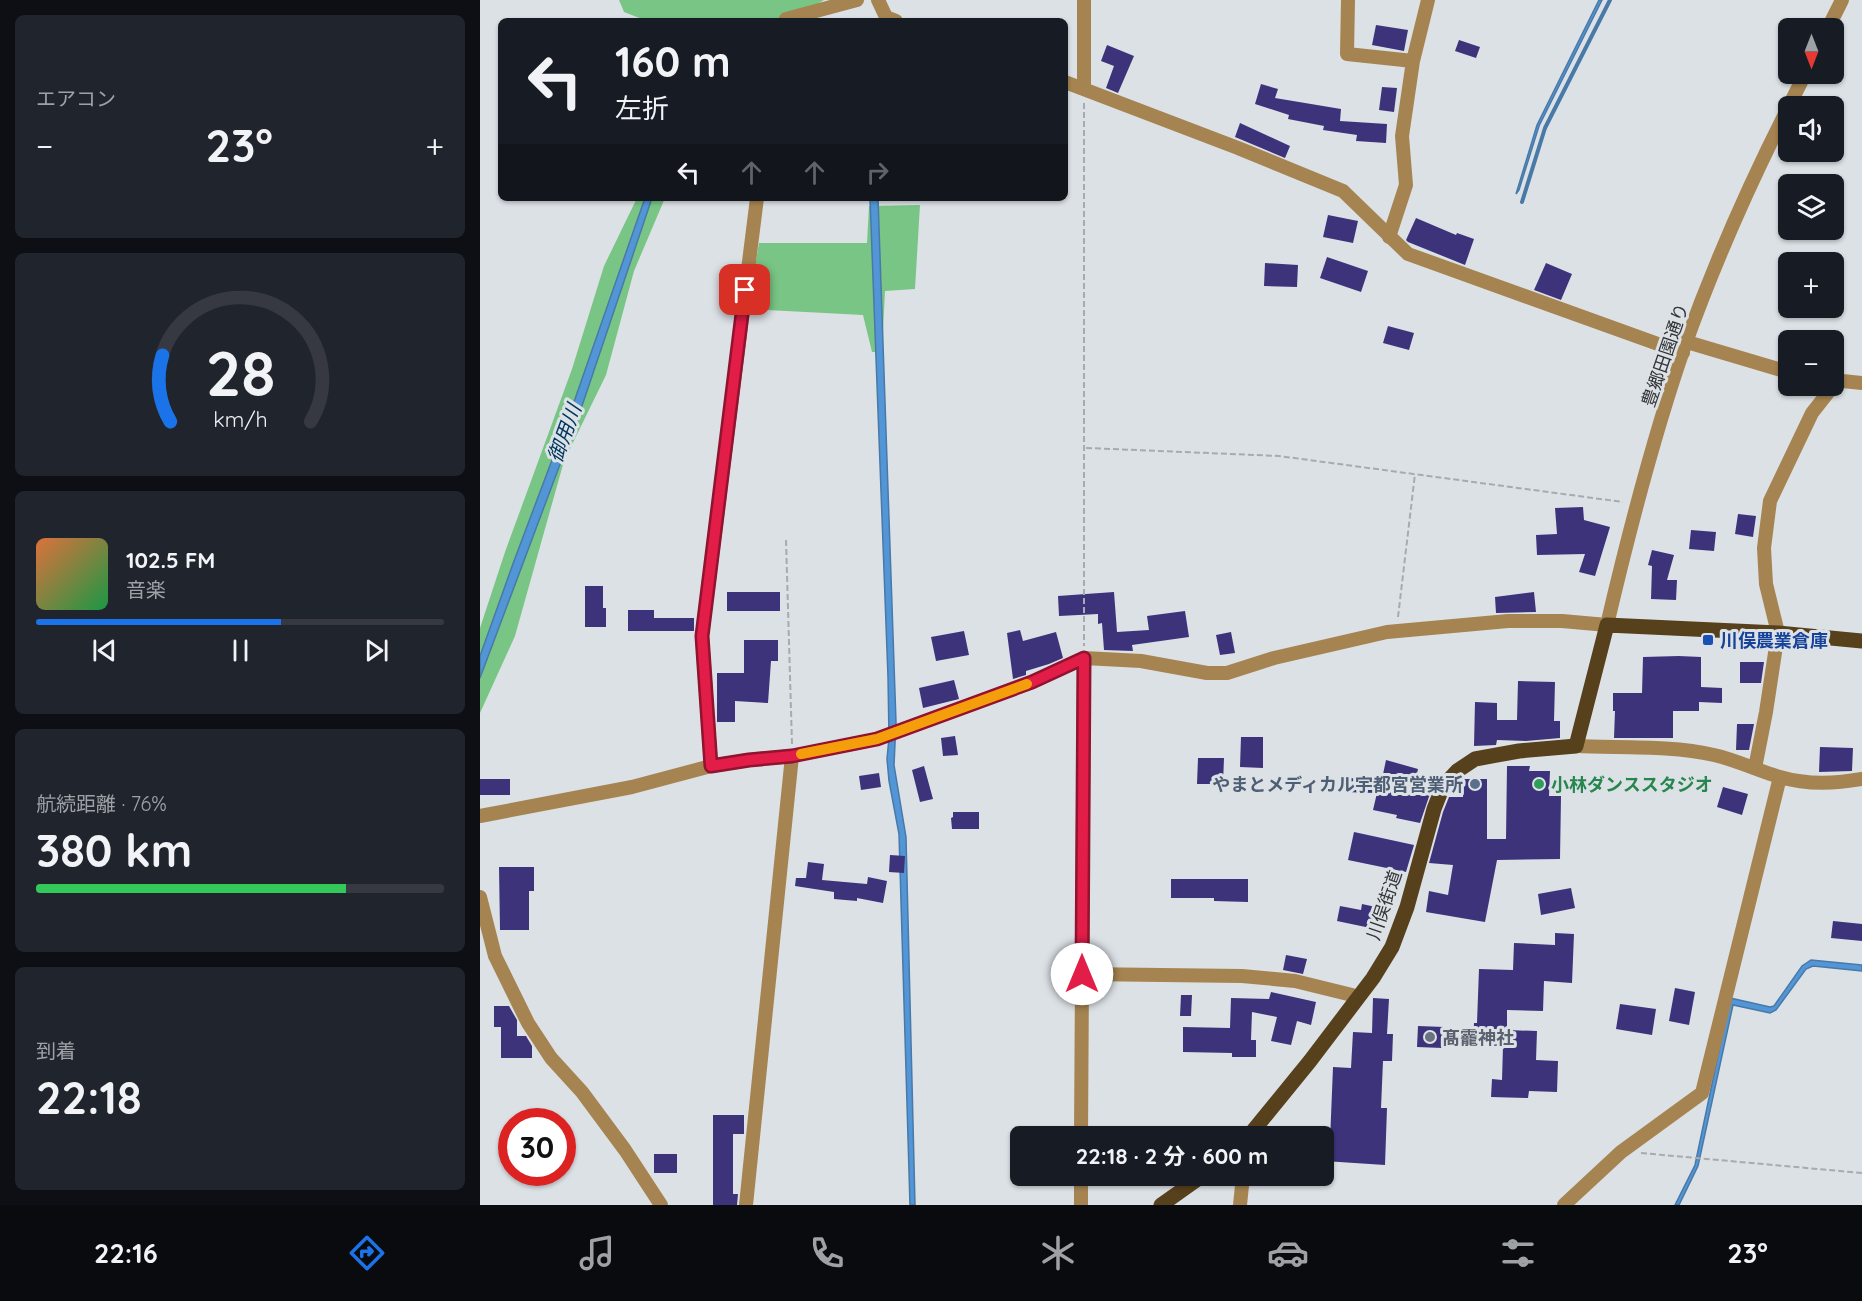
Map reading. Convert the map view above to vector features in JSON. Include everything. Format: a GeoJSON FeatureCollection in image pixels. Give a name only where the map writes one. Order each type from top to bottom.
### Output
{"type":"FeatureCollection","features":[{"type":"Feature","properties":{"kind":"main road"},"geometry":{"type":"LineString","coordinates":[[1576,746],[1607,625],[1778,633],[1862,641]]}},
{"type":"Feature","properties":{"kind":"main road","name":"川俣街道"},"geometry":{"type":"LineString","coordinates":[[1257,1126],[1373,978],[1392,947],[1401,928],[1434,809],[1443,786],[1456,771],[1475,759],[1519,751],[1576,746]]}},
{"type":"Feature","properties":{"kind":"main road"},"geometry":{"type":"LineString","coordinates":[[1161,1205],[1189,1186]]}},
{"type":"Feature","properties":{"kind":"street"},"geometry":{"type":"LineString","coordinates":[[790,18],[857,0]]}},
{"type":"Feature","properties":{"kind":"street"},"geometry":{"type":"LineString","coordinates":[[878,0],[888,18]]}},
{"type":"Feature","properties":{"kind":"street"},"geometry":{"type":"LineString","coordinates":[[1084,0],[1084,89]]}},
{"type":"Feature","properties":{"kind":"street"},"geometry":{"type":"LineString","coordinates":[[1348,0],[1347,54],[1413,61]]}},
{"type":"Feature","properties":{"kind":"street"},"geometry":{"type":"LineString","coordinates":[[1389,237],[1406,185],[1402,136],[1413,61],[1428,0]]}},
{"type":"Feature","properties":{"kind":"street"},"geometry":{"type":"LineString","coordinates":[[1833,18],[1842,0]]}},
{"type":"Feature","properties":{"kind":"street"},"geometry":{"type":"LineString","coordinates":[[1068,83],[1343,191],[1407,255],[1685,348],[1778,370]]}},
{"type":"Feature","properties":{"kind":"street","name":"豊郷田園通り"},"geometry":{"type":"LineString","coordinates":[[1607,625],[1637,503],[1685,348],[1725,243],[1778,129]]}},
{"type":"Feature","properties":{"kind":"street"},"geometry":{"type":"LineString","coordinates":[[711,766],[702,636],[757,201]]}},
{"type":"Feature","properties":{"kind":"street"},"geometry":{"type":"LineString","coordinates":[[1844,381],[1862,382]]}},
{"type":"Feature","properties":{"kind":"street"},"geometry":{"type":"LineString","coordinates":[[1755,768],[1778,633],[1766,584],[1764,548],[1770,501],[1812,413],[1824,396]]}},
{"type":"Feature","properties":{"kind":"street"},"geometry":{"type":"LineString","coordinates":[[480,816],[632,787],[711,766],[792,756],[877,739],[1032,682],[1084,658],[1141,661],[1207,673],[1227,674],[1274,658],[1396,631],[1508,621],[1562,621],[1607,625]]}},
{"type":"Feature","properties":{"kind":"street"},"geometry":{"type":"LineString","coordinates":[[1082,1126],[1084,658]]}},
{"type":"Feature","properties":{"kind":"street","name":"川俣街道"},"geometry":{"type":"LineString","coordinates":[[1576,746],[1682,750],[1714,755],[1780,777],[1810,783],[1843,783],[1862,779]]}},
{"type":"Feature","properties":{"kind":"street"},"geometry":{"type":"LineString","coordinates":[[746,1205],[792,756]]}},
{"type":"Feature","properties":{"kind":"street"},"geometry":{"type":"LineString","coordinates":[[1564,1205],[1621,1152],[1702,1093],[1780,777]]}},
{"type":"Feature","properties":{"kind":"street"},"geometry":{"type":"LineString","coordinates":[[480,897],[495,956],[528,1023],[551,1058],[582,1092],[625,1150],[661,1205]]}},
{"type":"Feature","properties":{"kind":"street"},"geometry":{"type":"LineString","coordinates":[[1082,974],[1242,976],[1295,981],[1352,995],[1357,999]]}},
{"type":"Feature","properties":{"kind":"street"},"geometry":{"type":"LineString","coordinates":[[1081,1186],[1081,1205]]}},
{"type":"Feature","properties":{"kind":"street"},"geometry":{"type":"LineString","coordinates":[[1240,1205],[1242,1186]]}},
{"type":"Feature","properties":{"kind":"path"},"geometry":{"type":"LineString","coordinates":[[1084,89],[1084,658]]}},
{"type":"Feature","properties":{"kind":"path"},"geometry":{"type":"LineString","coordinates":[[1084,448],[1279,456],[1637,503]]}},
{"type":"Feature","properties":{"kind":"path"},"geometry":{"type":"LineString","coordinates":[[1396,631],[1415,474]]}},
{"type":"Feature","properties":{"kind":"path"},"geometry":{"type":"LineString","coordinates":[[786,540],[792,756]]}},
{"type":"Feature","properties":{"kind":"path"},"geometry":{"type":"LineString","coordinates":[[1621,1152],[1862,1173]]}},
{"type":"Feature","properties":{"kind":"green space"},"geometry":{"type":"Polygon","coordinates":[[[619,0],[824,0],[795,18],[639,18],[624,12],[619,0]]]}},
{"type":"Feature","properties":{"kind":"green space"},"geometry":{"type":"Polygon","coordinates":[[[636,201],[664,201],[634,271],[606,375],[564,461],[515,636],[480,713],[480,628],[505,552],[572,369],[604,266],[636,201]]]}},
{"type":"Feature","properties":{"kind":"green space"},"geometry":{"type":"Polygon","coordinates":[[[920,205],[915,289],[885,291],[882,352],[872,352],[863,315],[748,309],[759,243],[867,243],[869,206],[920,205]]]}},
{"type":"Feature","properties":{"kind":"water"},"geometry":{"type":"Polygon","coordinates":[[[1599,0],[1602,0],[1539,126],[1516,194],[1537,125],[1599,0]]]}},
{"type":"Feature","properties":{"kind":"water","name":"御用川"},"geometry":{"type":"Polygon","coordinates":[[[644,201],[651,201],[583,403],[480,678],[480,656],[575,399],[644,201]]]}},
{"type":"Feature","properties":{"kind":"water"},"geometry":{"type":"Polygon","coordinates":[[[870,201],[878,201],[896,722],[894,765],[906,837],[915,1205],[910,1205],[899,834],[887,759],[888,677],[870,201]]]}},
{"type":"Feature","properties":{"kind":"water"},"geometry":{"type":"Polygon","coordinates":[[[1811,960],[1862,965],[1862,971],[1813,966],[1806,969],[1776,1010],[1770,1013],[1733,1005],[1698,1166],[1679,1205],[1675,1205],[1695,1165],[1730,998],[1774,1006],[1802,966],[1811,960]]]}},
{"type":"Feature","properties":{"kind":"building"},"geometry":{"type":"Polygon","coordinates":[[[1376,25],[1408,30],[1404,51],[1372,45],[1376,25]]]}},
{"type":"Feature","properties":{"kind":"building"},"geometry":{"type":"Polygon","coordinates":[[[1459,40],[1480,47],[1476,58],[1455,51],[1459,40]]]}},
{"type":"Feature","properties":{"kind":"building"},"geometry":{"type":"Polygon","coordinates":[[[1107,45],[1134,56],[1118,93],[1106,88],[1114,66],[1101,61],[1107,45]]]}},
{"type":"Feature","properties":{"kind":"building"},"geometry":{"type":"Polygon","coordinates":[[[1261,84],[1278,89],[1275,98],[1341,109],[1340,121],[1387,124],[1386,143],[1356,141],[1357,135],[1323,130],[1324,126],[1288,119],[1289,115],[1255,104],[1261,84]]]}},
{"type":"Feature","properties":{"kind":"building"},"geometry":{"type":"Polygon","coordinates":[[[1382,87],[1397,88],[1394,112],[1379,110],[1382,87]]]}},
{"type":"Feature","properties":{"kind":"building"},"geometry":{"type":"Polygon","coordinates":[[[1240,123],[1290,146],[1285,158],[1235,137],[1240,123]]]}},
{"type":"Feature","properties":{"kind":"building"},"geometry":{"type":"Polygon","coordinates":[[[1328,215],[1358,221],[1353,243],[1323,237],[1328,215]]]}},
{"type":"Feature","properties":{"kind":"building"},"geometry":{"type":"Polygon","coordinates":[[[1416,218],[1456,235],[1457,233],[1474,239],[1465,265],[1408,242],[1406,240],[1416,218]]]}},
{"type":"Feature","properties":{"kind":"building"},"geometry":{"type":"Polygon","coordinates":[[[1327,257],[1368,271],[1361,292],[1320,278],[1327,257]]]}},
{"type":"Feature","properties":{"kind":"building"},"geometry":{"type":"Polygon","coordinates":[[[1265,263],[1298,265],[1297,287],[1264,286],[1265,263]]]}},
{"type":"Feature","properties":{"kind":"building"},"geometry":{"type":"Polygon","coordinates":[[[1546,263],[1572,274],[1561,300],[1534,290],[1546,263]]]}},
{"type":"Feature","properties":{"kind":"building"},"geometry":{"type":"Polygon","coordinates":[[[1388,326],[1414,333],[1409,350],[1383,343],[1388,326]]]}},
{"type":"Feature","properties":{"kind":"building"},"geometry":{"type":"Polygon","coordinates":[[[1583,507],[1584,520],[1610,527],[1595,576],[1579,572],[1585,554],[1537,555],[1536,535],[1557,534],[1555,508],[1583,507]]]}},
{"type":"Feature","properties":{"kind":"building"},"geometry":{"type":"Polygon","coordinates":[[[1738,514],[1756,516],[1753,537],[1735,534],[1738,514]]]}},
{"type":"Feature","properties":{"kind":"building"},"geometry":{"type":"Polygon","coordinates":[[[1691,530],[1716,532],[1714,551],[1689,549],[1691,530]]]}},
{"type":"Feature","properties":{"kind":"building"},"geometry":{"type":"Polygon","coordinates":[[[1652,550],[1674,555],[1667,580],[1677,580],[1676,600],[1651,599],[1652,566],[1648,565],[1652,550]]]}},
{"type":"Feature","properties":{"kind":"building"},"geometry":{"type":"Polygon","coordinates":[[[585,586],[603,586],[606,627],[585,627],[585,586]]]}},
{"type":"Feature","properties":{"kind":"building"},"geometry":{"type":"Polygon","coordinates":[[[727,592],[780,592],[780,611],[727,611],[727,592]]]}},
{"type":"Feature","properties":{"kind":"building"},"geometry":{"type":"Polygon","coordinates":[[[1114,592],[1117,632],[1149,630],[1147,616],[1185,611],[1189,637],[1132,645],[1133,651],[1104,650],[1102,623],[1098,624],[1098,614],[1059,616],[1058,596],[1114,592]]]}},
{"type":"Feature","properties":{"kind":"building"},"geometry":{"type":"Polygon","coordinates":[[[1534,592],[1536,612],[1496,613],[1495,597],[1534,592]]]}},
{"type":"Feature","properties":{"kind":"building"},"geometry":{"type":"Polygon","coordinates":[[[628,610],[654,610],[654,618],[694,618],[694,631],[628,631],[628,610]]]}},
{"type":"Feature","properties":{"kind":"building"},"geometry":{"type":"Polygon","coordinates":[[[1020,630],[1023,641],[1056,632],[1063,658],[1026,671],[1026,675],[1013,679],[1007,633],[1020,630]]]}},
{"type":"Feature","properties":{"kind":"building"},"geometry":{"type":"Polygon","coordinates":[[[964,631],[969,655],[936,661],[931,637],[964,631]]]}},
{"type":"Feature","properties":{"kind":"building"},"geometry":{"type":"Polygon","coordinates":[[[1231,632],[1235,653],[1220,655],[1216,635],[1231,632]]]}},
{"type":"Feature","properties":{"kind":"building"},"geometry":{"type":"Polygon","coordinates":[[[744,640],[778,640],[778,661],[771,661],[768,703],[735,701],[735,722],[717,722],[717,673],[744,673],[744,640]]]}},
{"type":"Feature","properties":{"kind":"building"},"geometry":{"type":"Polygon","coordinates":[[[1643,657],[1701,657],[1701,687],[1722,688],[1722,703],[1699,702],[1699,711],[1673,711],[1673,738],[1614,738],[1613,693],[1642,693],[1643,657]]]}},
{"type":"Feature","properties":{"kind":"building"},"geometry":{"type":"Polygon","coordinates":[[[1740,662],[1764,662],[1761,683],[1740,683],[1740,662]]]}},
{"type":"Feature","properties":{"kind":"building"},"geometry":{"type":"Polygon","coordinates":[[[954,680],[959,699],[923,708],[919,688],[954,680]]]}},
{"type":"Feature","properties":{"kind":"building"},"geometry":{"type":"Polygon","coordinates":[[[1518,681],[1555,682],[1554,721],[1560,721],[1560,738],[1526,741],[1497,740],[1496,745],[1474,746],[1475,702],[1497,703],[1497,720],[1517,720],[1518,681]]]}},
{"type":"Feature","properties":{"kind":"building"},"geometry":{"type":"Polygon","coordinates":[[[1737,724],[1754,724],[1749,750],[1736,750],[1737,724]]]}},
{"type":"Feature","properties":{"kind":"building"},"geometry":{"type":"Polygon","coordinates":[[[955,736],[958,755],[943,756],[941,738],[955,736]]]}},
{"type":"Feature","properties":{"kind":"building"},"geometry":{"type":"Polygon","coordinates":[[[1241,737],[1263,737],[1263,768],[1240,767],[1241,737]]]}},
{"type":"Feature","properties":{"kind":"building"},"geometry":{"type":"Polygon","coordinates":[[[1820,747],[1853,748],[1852,771],[1819,772],[1820,747]]]}},
{"type":"Feature","properties":{"kind":"building"},"geometry":{"type":"Polygon","coordinates":[[[1198,758],[1224,758],[1223,784],[1197,784],[1198,758]]]}},
{"type":"Feature","properties":{"kind":"building"},"geometry":{"type":"Polygon","coordinates":[[[1386,760],[1418,769],[1416,778],[1434,782],[1420,823],[1373,810],[1377,793],[1343,792],[1343,778],[1382,779],[1386,760]]]}},
{"type":"Feature","properties":{"kind":"building"},"geometry":{"type":"Polygon","coordinates":[[[924,766],[933,799],[920,802],[912,770],[924,766]]]}},
{"type":"Feature","properties":{"kind":"building"},"geometry":{"type":"Polygon","coordinates":[[[1507,766],[1530,766],[1529,771],[1550,771],[1549,796],[1561,796],[1560,859],[1497,860],[1485,922],[1426,912],[1429,891],[1448,895],[1453,865],[1429,863],[1449,797],[1463,797],[1463,779],[1487,779],[1487,839],[1506,839],[1507,766]]]}},
{"type":"Feature","properties":{"kind":"building"},"geometry":{"type":"Polygon","coordinates":[[[879,773],[881,787],[861,790],[859,776],[879,773]]]}},
{"type":"Feature","properties":{"kind":"building"},"geometry":{"type":"Polygon","coordinates":[[[480,779],[510,779],[510,795],[480,795],[480,779]]]}},
{"type":"Feature","properties":{"kind":"building"},"geometry":{"type":"Polygon","coordinates":[[[1723,787],[1748,794],[1742,815],[1717,807],[1723,787]]]}},
{"type":"Feature","properties":{"kind":"building"},"geometry":{"type":"Polygon","coordinates":[[[953,812],[979,812],[979,829],[952,829],[953,812]]]}},
{"type":"Feature","properties":{"kind":"building"},"geometry":{"type":"Polygon","coordinates":[[[1354,832],[1414,845],[1406,872],[1348,860],[1354,832]]]}},
{"type":"Feature","properties":{"kind":"building"},"geometry":{"type":"Polygon","coordinates":[[[890,855],[905,856],[904,873],[889,872],[890,855]]]}},
{"type":"Feature","properties":{"kind":"building"},"geometry":{"type":"Polygon","coordinates":[[[808,862],[824,864],[822,880],[867,884],[868,877],[887,881],[883,903],[857,898],[857,901],[834,899],[834,892],[795,886],[796,878],[806,878],[808,862]]]}},
{"type":"Feature","properties":{"kind":"building"},"geometry":{"type":"Polygon","coordinates":[[[499,867],[534,867],[534,891],[529,891],[529,930],[500,930],[499,867]]]}},
{"type":"Feature","properties":{"kind":"building"},"geometry":{"type":"Polygon","coordinates":[[[1171,879],[1248,879],[1248,902],[1214,901],[1214,898],[1171,898],[1171,879]]]}},
{"type":"Feature","properties":{"kind":"building"},"geometry":{"type":"Polygon","coordinates":[[[1571,888],[1575,908],[1541,915],[1538,894],[1571,888]]]}},
{"type":"Feature","properties":{"kind":"building"},"geometry":{"type":"Polygon","coordinates":[[[1362,904],[1385,909],[1380,930],[1337,921],[1340,906],[1361,910],[1362,904]]]}},
{"type":"Feature","properties":{"kind":"building"},"geometry":{"type":"Polygon","coordinates":[[[1833,921],[1862,924],[1862,941],[1831,938],[1833,921]]]}},
{"type":"Feature","properties":{"kind":"building"},"geometry":{"type":"Polygon","coordinates":[[[1555,933],[1574,934],[1572,983],[1544,981],[1543,1011],[1507,1010],[1507,1030],[1537,1031],[1536,1060],[1558,1061],[1557,1092],[1529,1091],[1528,1098],[1491,1097],[1492,1079],[1502,1080],[1503,1046],[1473,1045],[1474,1023],[1477,1023],[1479,969],[1513,970],[1514,943],[1555,945],[1555,933]]]}},
{"type":"Feature","properties":{"kind":"building"},"geometry":{"type":"Polygon","coordinates":[[[1286,955],[1307,959],[1303,974],[1283,970],[1286,955]]]}},
{"type":"Feature","properties":{"kind":"building"},"geometry":{"type":"Polygon","coordinates":[[[1675,988],[1695,992],[1689,1025],[1669,1021],[1675,988]]]}},
{"type":"Feature","properties":{"kind":"building"},"geometry":{"type":"Polygon","coordinates":[[[1271,992],[1316,1002],[1311,1025],[1297,1021],[1291,1045],[1271,1041],[1277,1017],[1252,1012],[1251,1040],[1256,1040],[1256,1057],[1232,1057],[1232,1053],[1183,1052],[1183,1027],[1230,1028],[1231,998],[1269,999],[1271,992]]]}},
{"type":"Feature","properties":{"kind":"building"},"geometry":{"type":"Polygon","coordinates":[[[1181,995],[1192,995],[1191,1016],[1180,1016],[1181,995]]]}},
{"type":"Feature","properties":{"kind":"building"},"geometry":{"type":"Polygon","coordinates":[[[1373,998],[1389,999],[1387,1034],[1393,1034],[1392,1061],[1383,1061],[1381,1108],[1387,1108],[1385,1165],[1334,1162],[1334,1126],[1331,1126],[1333,1067],[1351,1068],[1353,1032],[1372,1033],[1373,998]]]}},
{"type":"Feature","properties":{"kind":"building"},"geometry":{"type":"Polygon","coordinates":[[[1620,1004],[1656,1009],[1652,1035],[1616,1029],[1620,1004]]]}},
{"type":"Feature","properties":{"kind":"building"},"geometry":{"type":"Polygon","coordinates":[[[494,1006],[509,1006],[517,1020],[517,1036],[526,1036],[532,1046],[532,1058],[501,1058],[501,1027],[494,1027],[494,1006]]]}},
{"type":"Feature","properties":{"kind":"building","name":"髙靇神社"},"geometry":{"type":"Polygon","coordinates":[[[1418,1026],[1444,1027],[1443,1048],[1417,1047],[1418,1026]]]}},
{"type":"Feature","properties":{"kind":"building"},"geometry":{"type":"Polygon","coordinates":[[[713,1115],[744,1115],[744,1134],[733,1134],[733,1194],[738,1194],[737,1205],[713,1205],[713,1115]]]}},
{"type":"Feature","properties":{"kind":"building"},"geometry":{"type":"Polygon","coordinates":[[[654,1154],[677,1154],[677,1173],[654,1173],[654,1154]]]}},
{"type":"Feature","properties":{"kind":"waterway"},"geometry":{"type":"LineString","coordinates":[[1522,202],[1545,128],[1610,0]]}},
{"type":"Feature","properties":{"kind":"slow traffic"},"geometry":{"type":"LineString","coordinates":[[801,754],[877,739],[1027,684]]}},
{"type":"Feature","properties":{"kind":"place","name":"川俣農業倉庫"},"geometry":{"type":"Point","coordinates":[1708,640]}},
{"type":"Feature","properties":{"kind":"place","name":"やまとメディカル宇都宮営業所"},"geometry":{"type":"Point","coordinates":[1475,784]}},
{"type":"Feature","properties":{"kind":"place","name":"小林ダンススタジオ"},"geometry":{"type":"Point","coordinates":[1539,784]}},
{"type":"Feature","properties":{"kind":"place","name":"髙靇神社"},"geometry":{"type":"Point","coordinates":[1430,1037]}},
{"type":"Feature","properties":{"kind":"route"},"geometry":{"type":"LineString","coordinates":[[745,290],[702,636],[711,766],[792,756],[877,739],[1032,682],[1084,658],[1082,974]]}}]}
